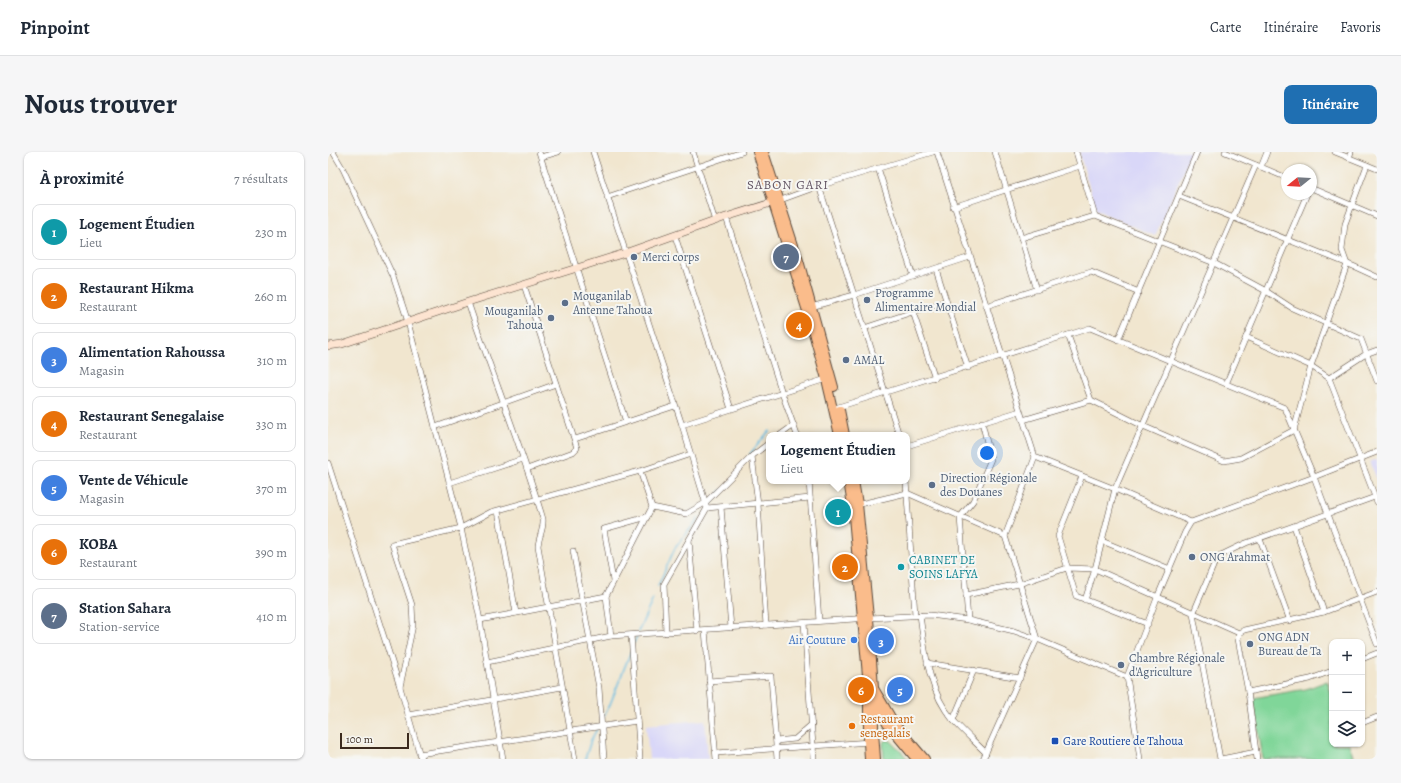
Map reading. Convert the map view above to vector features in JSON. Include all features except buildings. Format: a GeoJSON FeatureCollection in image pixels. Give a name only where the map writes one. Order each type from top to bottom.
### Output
{"type":"FeatureCollection","features":[{"type":"Feature","properties":{"kind":"main road"},"geometry":{"type":"LineString","coordinates":[[758,152],[777,201]]}},
{"type":"Feature","properties":{"kind":"main road"},"geometry":{"type":"LineString","coordinates":[[764,152],[824,361],[836,408],[839,432]]}},
{"type":"Feature","properties":{"kind":"main road"},"geometry":{"type":"LineString","coordinates":[[824,361],[826,379],[844,432]]}},
{"type":"Feature","properties":{"kind":"main road"},"geometry":{"type":"LineString","coordinates":[[849,484],[855,505]]}},
{"type":"Feature","properties":{"kind":"main road"},"geometry":{"type":"LineString","coordinates":[[854,484],[871,687],[870,759]]}},
{"type":"Feature","properties":{"kind":"main road"},"geometry":{"type":"LineString","coordinates":[[865,618],[866,676],[889,722],[925,759]]}},
{"type":"Feature","properties":{"kind":"main road"},"geometry":{"type":"LineString","coordinates":[[871,687],[874,699],[874,732],[871,742],[876,759]]}},
{"type":"Feature","properties":{"kind":"main road"},"geometry":{"type":"LineString","coordinates":[[874,699],[916,759]]}},
{"type":"Feature","properties":{"kind":"main road"},"geometry":{"type":"LineString","coordinates":[[874,732],[889,722]]}},
{"type":"Feature","properties":{"kind":"street"},"geometry":{"type":"LineString","coordinates":[[333,152],[343,169],[393,276],[408,322],[461,528],[480,620],[503,759]]}},
{"type":"Feature","properties":{"kind":"street"},"geometry":{"type":"LineString","coordinates":[[558,152],[540,155],[626,422]]}},
{"type":"Feature","properties":{"kind":"street"},"geometry":{"type":"LineString","coordinates":[[593,152],[676,406],[706,506]]}},
{"type":"Feature","properties":{"kind":"street"},"geometry":{"type":"LineString","coordinates":[[693,152],[715,221]]}},
{"type":"Feature","properties":{"kind":"street"},"geometry":{"type":"LineString","coordinates":[[607,197],[742,152]]}},
{"type":"Feature","properties":{"kind":"street"},"geometry":{"type":"LineString","coordinates":[[328,346],[342,344],[468,302],[625,253],[819,186],[933,152]]}},
{"type":"Feature","properties":{"kind":"street"},"geometry":{"type":"LineString","coordinates":[[937,152],[953,207],[1035,457],[1005,536],[1037,639],[983,759]]}},
{"type":"Feature","properties":{"kind":"street"},"geometry":{"type":"LineString","coordinates":[[995,152],[1037,290]]}},
{"type":"Feature","properties":{"kind":"street"},"geometry":{"type":"LineString","coordinates":[[1076,152],[1095,216]]}},
{"type":"Feature","properties":{"kind":"street"},"geometry":{"type":"LineString","coordinates":[[1118,340],[1197,152]]}},
{"type":"Feature","properties":{"kind":"street"},"geometry":{"type":"LineString","coordinates":[[1085,600],[1095,569],[1115,489],[1233,218],[1267,152]]}},
{"type":"Feature","properties":{"kind":"street"},"geometry":{"type":"LineString","coordinates":[[1335,152],[1377,169]]}},
{"type":"Feature","properties":{"kind":"street"},"geometry":{"type":"LineString","coordinates":[[1349,158],[1351,152]]}},
{"type":"Feature","properties":{"kind":"street"},"geometry":{"type":"LineString","coordinates":[[1229,153],[1281,175]]}},
{"type":"Feature","properties":{"kind":"street"},"geometry":{"type":"LineString","coordinates":[[953,207],[1080,166]]}},
{"type":"Feature","properties":{"kind":"street"},"geometry":{"type":"LineString","coordinates":[[1023,420],[1091,400],[1143,426],[1224,461],[1241,458],[1294,430],[1311,366],[1347,264],[1342,250],[1345,224],[1368,166]]}},
{"type":"Feature","properties":{"kind":"street"},"geometry":{"type":"LineString","coordinates":[[878,168],[913,276]]}},
{"type":"Feature","properties":{"kind":"street"},"geometry":{"type":"LineString","coordinates":[[819,186],[898,432]]}},
{"type":"Feature","properties":{"kind":"street"},"geometry":{"type":"LineString","coordinates":[[1317,191],[1377,216]]}},
{"type":"Feature","properties":{"kind":"street"},"geometry":{"type":"LineString","coordinates":[[1179,196],[1377,277]]}},
{"type":"Feature","properties":{"kind":"street"},"geometry":{"type":"LineString","coordinates":[[1226,384],[1304,200]]}},
{"type":"Feature","properties":{"kind":"street"},"geometry":{"type":"LineString","coordinates":[[1021,238],[1095,216],[1214,263],[1266,291],[1292,308],[1360,339],[1377,381]]}},
{"type":"Feature","properties":{"kind":"street"},"geometry":{"type":"LineString","coordinates":[[726,217],[782,393],[796,432]]}},
{"type":"Feature","properties":{"kind":"street"},"geometry":{"type":"LineString","coordinates":[[674,236],[731,409]]}},
{"type":"Feature","properties":{"kind":"street"},"geometry":{"type":"LineString","coordinates":[[809,307],[854,295],[970,257]]}},
{"type":"Feature","properties":{"kind":"street"},"geometry":{"type":"LineString","coordinates":[[936,269],[968,368]]}},
{"type":"Feature","properties":{"kind":"street"},"geometry":{"type":"LineString","coordinates":[[986,306],[1091,272],[1139,292]]}},
{"type":"Feature","properties":{"kind":"street"},"geometry":{"type":"LineString","coordinates":[[524,285],[578,448],[573,452],[527,469]]}},
{"type":"Feature","properties":{"kind":"street"},"geometry":{"type":"LineString","coordinates":[[864,328],[946,301]]}},
{"type":"Feature","properties":{"kind":"street"},"geometry":{"type":"LineString","coordinates":[[468,302],[485,354],[527,469],[544,527],[539,537],[538,546],[575,759]]}},
{"type":"Feature","properties":{"kind":"street"},"geometry":{"type":"LineString","coordinates":[[913,312],[935,378]]}},
{"type":"Feature","properties":{"kind":"street"},"geometry":{"type":"LineString","coordinates":[[836,408],[968,368],[1090,328],[1285,408],[1314,477],[1377,644]]}},
{"type":"Feature","properties":{"kind":"street"},"geometry":{"type":"LineString","coordinates":[[1068,335],[1091,400]]}},
{"type":"Feature","properties":{"kind":"street"},"geometry":{"type":"LineString","coordinates":[[1246,337],[1311,366],[1329,378],[1376,500],[1327,514],[1246,543],[1217,557],[1193,614],[1220,759],[1256,752]]}},
{"type":"Feature","properties":{"kind":"street"},"geometry":{"type":"LineString","coordinates":[[1329,378],[1366,354],[1377,350]]}},
{"type":"Feature","properties":{"kind":"street"},"geometry":{"type":"LineString","coordinates":[[682,425],[826,379]]}},
{"type":"Feature","properties":{"kind":"street"},"geometry":{"type":"LineString","coordinates":[[435,427],[556,384]]}},
{"type":"Feature","properties":{"kind":"street"},"geometry":{"type":"LineString","coordinates":[[575,439],[676,406]]}},
{"type":"Feature","properties":{"kind":"street"},"geometry":{"type":"LineString","coordinates":[[910,445],[1020,411]]}},
{"type":"Feature","properties":{"kind":"street"},"geometry":{"type":"LineString","coordinates":[[968,620],[960,517],[973,501],[991,459],[982,422]]}},
{"type":"Feature","properties":{"kind":"street"},"geometry":{"type":"LineString","coordinates":[[784,432],[794,425]]}},
{"type":"Feature","properties":{"kind":"street"},"geometry":{"type":"LineString","coordinates":[[666,633],[664,584],[706,506],[752,456],[766,445]]}},
{"type":"Feature","properties":{"kind":"street"},"geometry":{"type":"LineString","coordinates":[[1140,759],[1127,677],[1157,598],[1185,532],[1191,522],[1314,477],[1377,452]]}},
{"type":"Feature","properties":{"kind":"street"},"geometry":{"type":"LineString","coordinates":[[400,687],[413,625],[412,605],[392,544],[461,528],[491,512],[640,471],[690,454]]}},
{"type":"Feature","properties":{"kind":"street"},"geometry":{"type":"LineString","coordinates":[[752,456],[758,504],[766,626]]}},
{"type":"Feature","properties":{"kind":"street"},"geometry":{"type":"LineString","coordinates":[[1035,457],[1115,489],[1191,522]]}},
{"type":"Feature","properties":{"kind":"street"},"geometry":{"type":"LineString","coordinates":[[450,483],[523,459]]}},
{"type":"Feature","properties":{"kind":"street"},"geometry":{"type":"LineString","coordinates":[[328,463],[400,687],[420,756],[638,721]]}},
{"type":"Feature","properties":{"kind":"street"},"geometry":{"type":"LineString","coordinates":[[612,636],[606,596],[652,507],[640,471]]}},
{"type":"Feature","properties":{"kind":"street"},"geometry":{"type":"LineString","coordinates":[[1082,476],[1058,536],[1076,596],[1148,624]]}},
{"type":"Feature","properties":{"kind":"street"},"geometry":{"type":"LineString","coordinates":[[809,484],[819,622]]}},
{"type":"Feature","properties":{"kind":"street"},"geometry":{"type":"LineString","coordinates":[[906,484],[917,615],[934,690],[953,720],[986,753]]}},
{"type":"Feature","properties":{"kind":"street"},"geometry":{"type":"LineString","coordinates":[[855,505],[907,493],[1005,536]]}},
{"type":"Feature","properties":{"kind":"street"},"geometry":{"type":"LineString","coordinates":[[652,507],[686,514],[706,506],[721,507],[810,498]]}},
{"type":"Feature","properties":{"kind":"street"},"geometry":{"type":"LineString","coordinates":[[721,507],[731,628]]}},
{"type":"Feature","properties":{"kind":"street"},"geometry":{"type":"LineString","coordinates":[[498,510],[516,613]]}},
{"type":"Feature","properties":{"kind":"street"},"geometry":{"type":"LineString","coordinates":[[614,581],[604,529],[647,517]]}},
{"type":"Feature","properties":{"kind":"street"},"geometry":{"type":"LineString","coordinates":[[1294,526],[1324,612]]}},
{"type":"Feature","properties":{"kind":"street"},"geometry":{"type":"LineString","coordinates":[[1260,539],[1290,621]]}},
{"type":"Feature","properties":{"kind":"street"},"geometry":{"type":"LineString","coordinates":[[689,540],[697,631]]}},
{"type":"Feature","properties":{"kind":"street"},"geometry":{"type":"LineString","coordinates":[[1102,541],[1170,569]]}},
{"type":"Feature","properties":{"kind":"street"},"geometry":{"type":"LineString","coordinates":[[573,551],[599,688],[604,759]]}},
{"type":"Feature","properties":{"kind":"street"},"geometry":{"type":"LineString","coordinates":[[966,595],[1019,584],[1067,568],[1095,569],[1157,598],[1239,633]]}},
{"type":"Feature","properties":{"kind":"street"},"geometry":{"type":"LineString","coordinates":[[1239,633],[1244,630],[1290,621],[1324,612],[1377,592]]}},
{"type":"Feature","properties":{"kind":"street"},"geometry":{"type":"LineString","coordinates":[[480,620],[606,596]]}},
{"type":"Feature","properties":{"kind":"street"},"geometry":{"type":"LineString","coordinates":[[487,662],[612,636],[865,618],[930,615],[968,620],[1014,631],[1037,639],[1127,677]]}},
{"type":"Feature","properties":{"kind":"street"},"geometry":{"type":"LineString","coordinates":[[804,623],[814,759]]}},
{"type":"Feature","properties":{"kind":"street"},"geometry":{"type":"LineString","coordinates":[[705,630],[716,759]]}},
{"type":"Feature","properties":{"kind":"street"},"geometry":{"type":"LineString","coordinates":[[1239,633],[1238,639],[1248,692],[1257,759]]}},
{"type":"Feature","properties":{"kind":"street"},"geometry":{"type":"LineString","coordinates":[[631,635],[640,759]]}},
{"type":"Feature","properties":{"kind":"street"},"geometry":{"type":"LineString","coordinates":[[1365,658],[1377,654]]}},
{"type":"Feature","properties":{"kind":"street"},"geometry":{"type":"LineString","coordinates":[[927,663],[1020,678]]}},
{"type":"Feature","properties":{"kind":"street"},"geometry":{"type":"LineString","coordinates":[[953,720],[974,670]]}},
{"type":"Feature","properties":{"kind":"street"},"geometry":{"type":"LineString","coordinates":[[1248,692],[1310,679],[1329,672]]}},
{"type":"Feature","properties":{"kind":"street"},"geometry":{"type":"LineString","coordinates":[[709,681],[771,676],[777,759]]}},
{"type":"Feature","properties":{"kind":"street"},"geometry":{"type":"LineString","coordinates":[[408,716],[562,687]]}},
{"type":"Feature","properties":{"kind":"street"},"geometry":{"type":"LineString","coordinates":[[1365,722],[1377,717]]}},
{"type":"Feature","properties":{"kind":"street"},"geometry":{"type":"LineString","coordinates":[[776,740],[795,739],[812,724]]}},
{"type":"Feature","properties":{"kind":"street"},"geometry":{"type":"LineString","coordinates":[[795,739],[795,748]]}},
{"type":"Feature","properties":{"kind":"street"},"geometry":{"type":"LineString","coordinates":[[716,753],[871,742]]}},
{"type":"Feature","properties":{"kind":"shaded area"},"geometry":{"type":"Polygon","coordinates":[[[1079,152],[1192,152],[1155,236],[1096,210],[1079,152]]]}},
{"type":"Feature","properties":{"kind":"shaded area"},"geometry":{"type":"Polygon","coordinates":[[[1377,459],[1377,480],[1370,462],[1377,459]]]}},
{"type":"Feature","properties":{"kind":"shaded area"},"geometry":{"type":"Polygon","coordinates":[[[705,720],[708,759],[649,759],[646,725],[705,720]]]}},
{"type":"Feature","properties":{"kind":"green space"},"geometry":{"type":"Polygon","coordinates":[[[1327,681],[1329,687],[1329,747],[1350,747],[1353,756],[1347,759],[1263,759],[1253,698],[1306,689],[1327,681]]]}},
{"type":"Feature","properties":{"kind":"green space"},"geometry":{"type":"Polygon","coordinates":[[[885,740],[891,741],[908,759],[884,759],[883,743],[885,740]]]}},
{"type":"Feature","properties":{"kind":"waterway"},"geometry":{"type":"LineString","coordinates":[[750,454],[766,435]]}},
{"type":"Feature","properties":{"kind":"waterway"},"geometry":{"type":"LineString","coordinates":[[709,506],[722,490]]}},
{"type":"Feature","properties":{"kind":"waterway"},"geometry":{"type":"LineString","coordinates":[[658,586],[675,548],[699,518]]}},
{"type":"Feature","properties":{"kind":"waterway"},"geometry":{"type":"LineString","coordinates":[[638,632],[653,599]]}},
{"type":"Feature","properties":{"kind":"waterway"},"geometry":{"type":"LineString","coordinates":[[634,643],[637,636]]}},
{"type":"Feature","properties":{"kind":"waterway"},"geometry":{"type":"LineString","coordinates":[[603,717],[609,707],[631,651]]}},
{"type":"Feature","properties":{"kind":"waterway"},"geometry":{"type":"LineString","coordinates":[[585,759],[591,740],[597,729]]}},
{"type":"Feature","properties":{"kind":"place","name":"Merci corps"},"geometry":{"type":"Point","coordinates":[634,257]}},
{"type":"Feature","properties":{"kind":"place","name":"Station Sahara"},"geometry":{"type":"Point","coordinates":[786,257]}},
{"type":"Feature","properties":{"kind":"place","name":"Programme Alimentaire Mondial"},"geometry":{"type":"Point","coordinates":[867,300]}},
{"type":"Feature","properties":{"kind":"place","name":"Mouganilab Antenne Tahoua"},"geometry":{"type":"Point","coordinates":[565,303]}},
{"type":"Feature","properties":{"kind":"place","name":"Mouganilab Tahoua"},"geometry":{"type":"Point","coordinates":[551,318]}},
{"type":"Feature","properties":{"kind":"place","name":"Restaurant Senegalaise"},"geometry":{"type":"Point","coordinates":[799,325]}},
{"type":"Feature","properties":{"kind":"place","name":"AMAL"},"geometry":{"type":"Point","coordinates":[846,360]}},
{"type":"Feature","properties":{"kind":"place","name":"Direction Régionale des Douanes"},"geometry":{"type":"Point","coordinates":[932,485]}},
{"type":"Feature","properties":{"kind":"place","name":"Logement Étudien"},"geometry":{"type":"Point","coordinates":[838,512]}},
{"type":"Feature","properties":{"kind":"place","name":"ONG Arahmat"},"geometry":{"type":"Point","coordinates":[1192,557]}},
{"type":"Feature","properties":{"kind":"place","name":"Restaurant Hikma"},"geometry":{"type":"Point","coordinates":[845,567]}},
{"type":"Feature","properties":{"kind":"place","name":"CABINET DE SOINS LAFYA"},"geometry":{"type":"Point","coordinates":[901,567]}},
{"type":"Feature","properties":{"kind":"place","name":"Air Couture"},"geometry":{"type":"Point","coordinates":[854,640]}},
{"type":"Feature","properties":{"kind":"place","name":"Alimentation Rahoussa"},"geometry":{"type":"Point","coordinates":[881,641]}},
{"type":"Feature","properties":{"kind":"place","name":"ONG ADN Bureau de Ta"},"geometry":{"type":"Point","coordinates":[1250,644]}},
{"type":"Feature","properties":{"kind":"place","name":"Chambre Régionale d'Agriculture"},"geometry":{"type":"Point","coordinates":[1121,665]}},
{"type":"Feature","properties":{"kind":"place","name":"KOBA"},"geometry":{"type":"Point","coordinates":[861,690]}},
{"type":"Feature","properties":{"kind":"place","name":"Vente de Véhicule"},"geometry":{"type":"Point","coordinates":[900,690]}},
{"type":"Feature","properties":{"kind":"place","name":"Restaurant senegalais"},"geometry":{"type":"Point","coordinates":[852,726]}},
{"type":"Feature","properties":{"kind":"place","name":"Gare Routiere de Tahoua"},"geometry":{"type":"Point","coordinates":[1055,741]}},
{"type":"Feature","properties":{"kind":"district","name":"SABON GARI"},"geometry":{"type":"Point","coordinates":[788,184]}}]}
